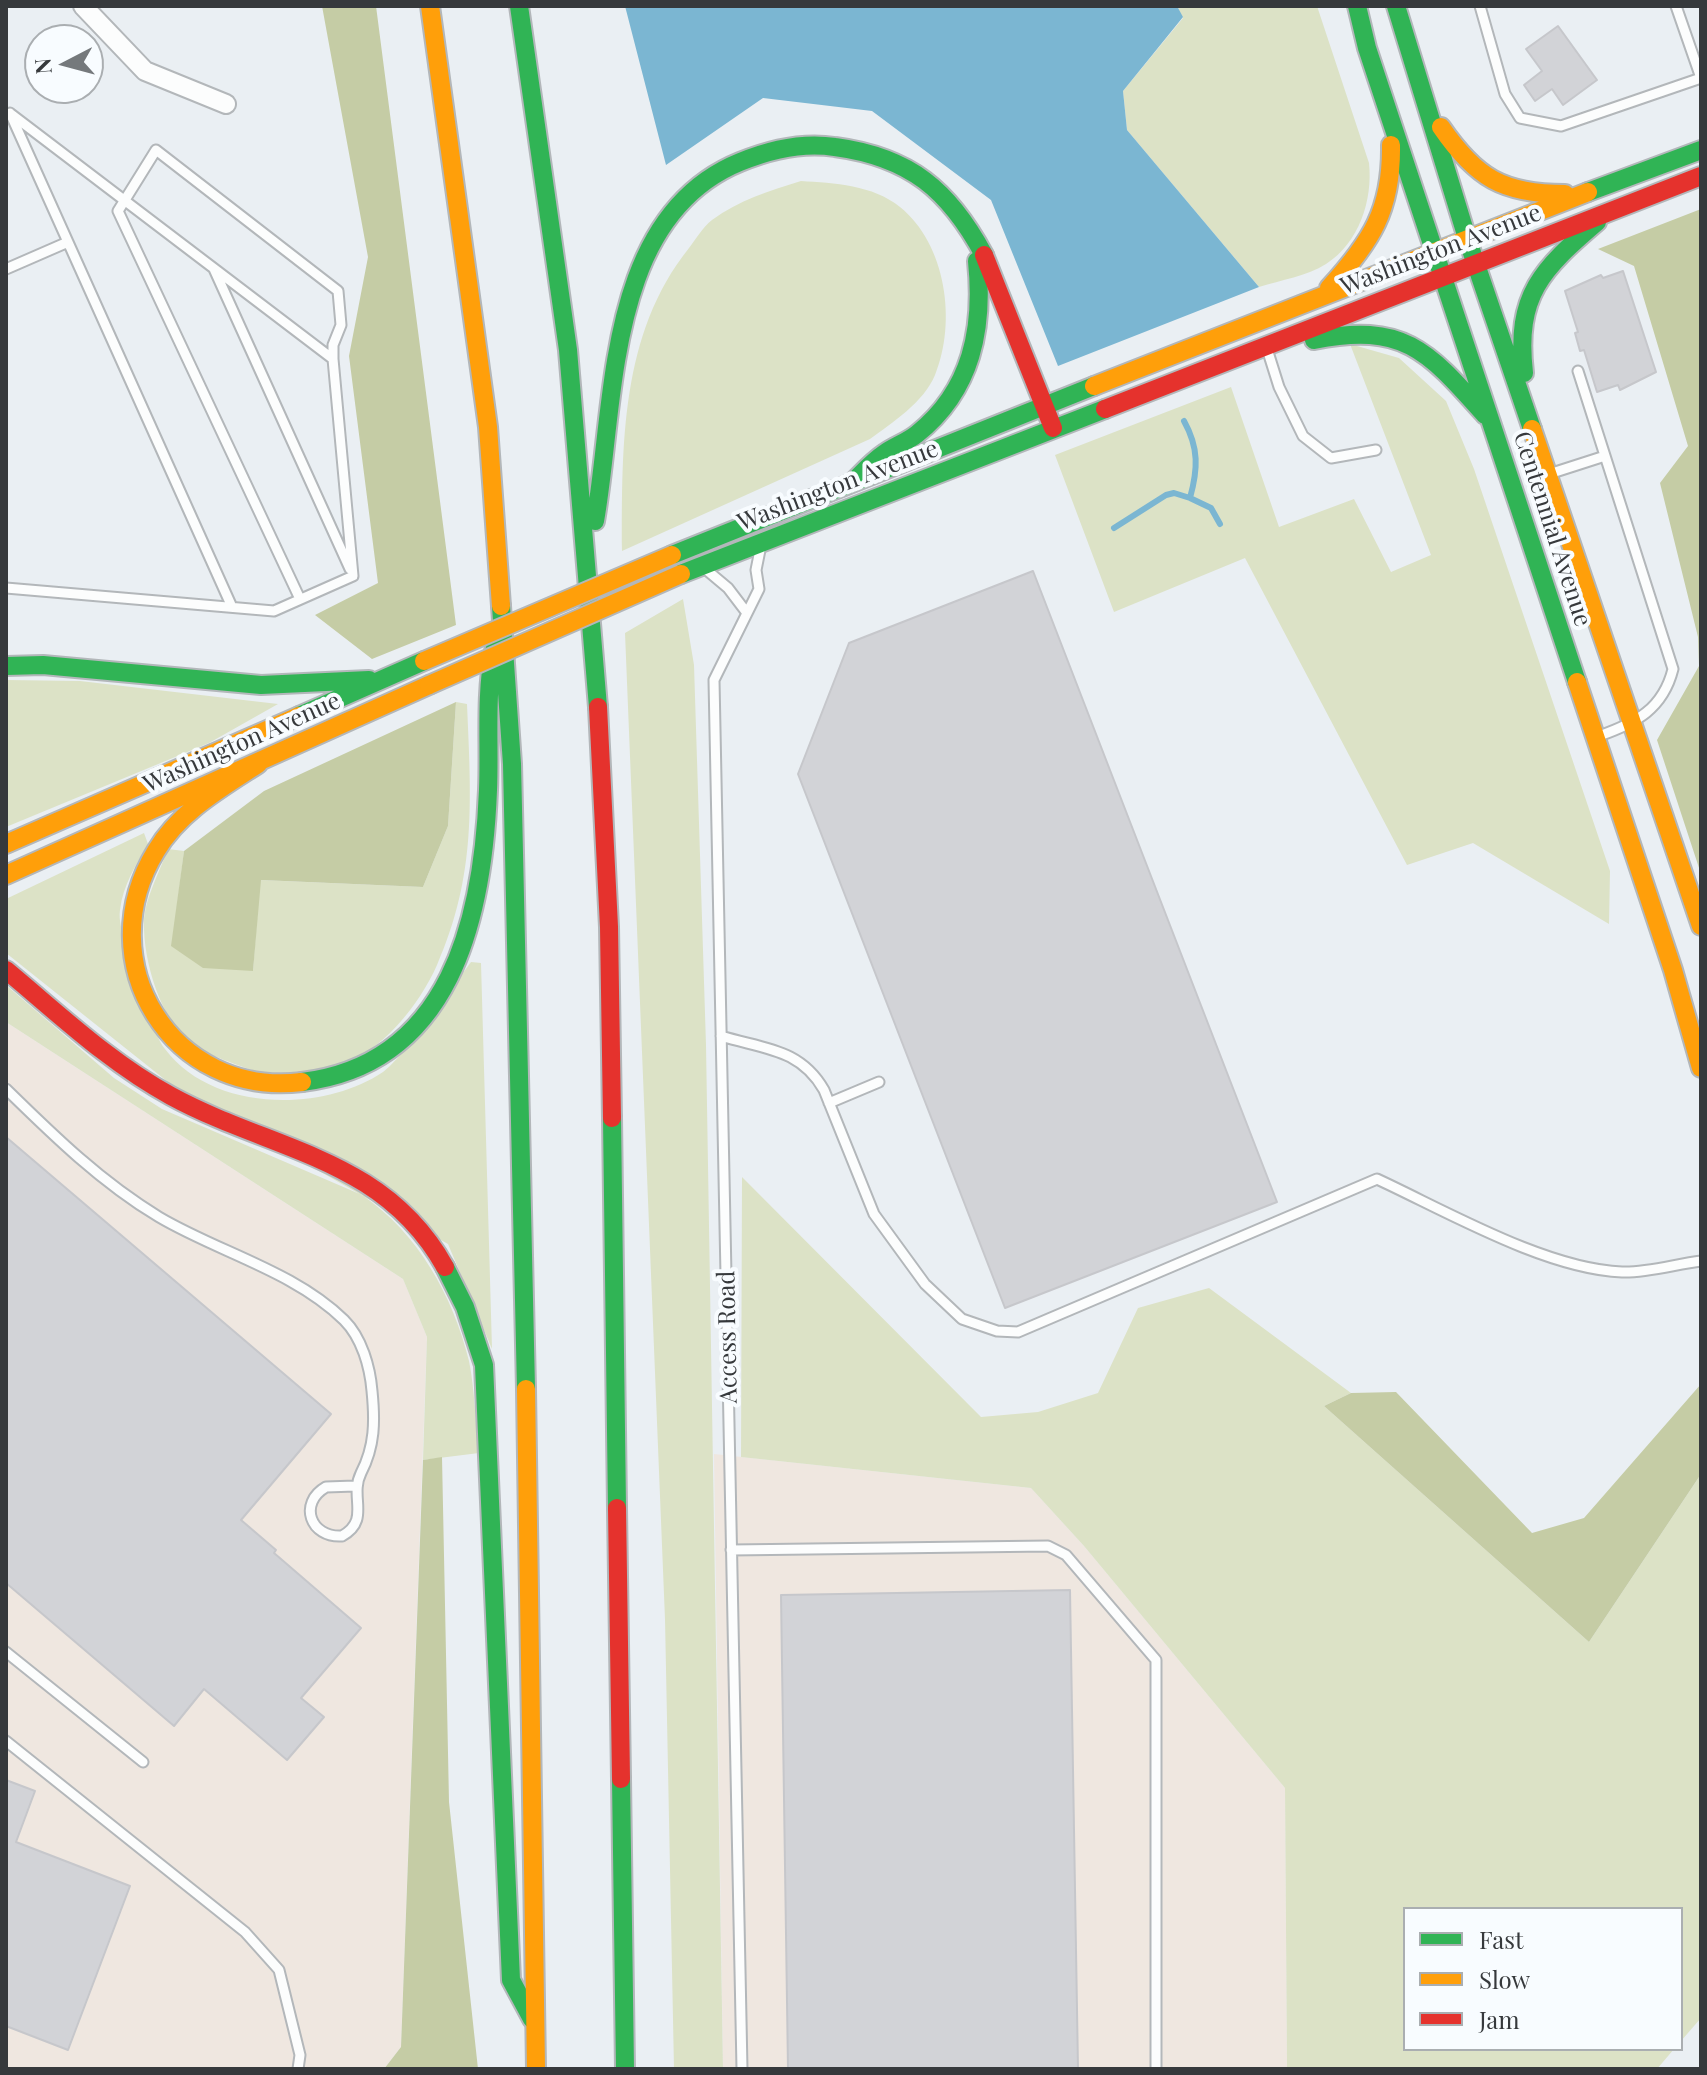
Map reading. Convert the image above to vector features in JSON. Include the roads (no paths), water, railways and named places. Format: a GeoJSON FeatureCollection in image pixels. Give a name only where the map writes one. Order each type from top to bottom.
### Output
{"type":"FeatureCollection","features":[{"type":"Feature","properties":{"kind":"main road"},"geometry":{"type":"LineString","coordinates":[[430,6],[467,252],[488,427],[512,764],[522,1126],[536,2069]]}},
{"type":"Feature","properties":{"kind":"main road"},"geometry":{"type":"LineString","coordinates":[[519,6],[561,281],[588,553],[602,740],[609,927],[625,2069]]}},
{"type":"Feature","properties":{"kind":"main road","name":"Centennial Avenue"},"geometry":{"type":"LineString","coordinates":[[1357,6],[1388,111],[1673,970],[1701,1068]]}},
{"type":"Feature","properties":{"kind":"main road","name":"Centennial Avenue"},"geometry":{"type":"LineString","coordinates":[[1396,6],[1467,238],[1701,926]]}},
{"type":"Feature","properties":{"kind":"main road"},"geometry":{"type":"LineString","coordinates":[[1421,95],[1457,152],[1483,177],[1528,195],[1587,193]]}},
{"type":"Feature","properties":{"kind":"main road"},"geometry":{"type":"LineString","coordinates":[[1322,295],[1364,251],[1384,215],[1393,174],[1388,111]]}},
{"type":"Feature","properties":{"kind":"main road"},"geometry":{"type":"LineString","coordinates":[[588,553],[606,470],[617,351],[625,315],[654,243],[698,187],[761,153],[802,145],[839,145],[876,155],[926,182],[954,207],[995,279],[1053,428]]}},
{"type":"Feature","properties":{"kind":"main road","name":"Washington Avenue"},"geometry":{"type":"LineString","coordinates":[[6,844],[672,555],[1434,250],[1701,150]]}},
{"type":"Feature","properties":{"kind":"main road","name":"Washington Avenue"},"geometry":{"type":"LineString","coordinates":[[6,875],[681,574],[1442,274],[1701,176]]}},
{"type":"Feature","properties":{"kind":"main road"},"geometry":{"type":"LineString","coordinates":[[1536,435],[1521,350],[1528,310],[1543,270],[1611,210]]}},
{"type":"Feature","properties":{"kind":"main road"},"geometry":{"type":"LineString","coordinates":[[853,482],[884,454],[916,435],[959,390],[971,366],[981,316],[981,290],[974,242]]}},
{"type":"Feature","properties":{"kind":"main road"},"geometry":{"type":"LineString","coordinates":[[1211,367],[1344,332],[1382,333],[1433,357],[1492,423]]}},
{"type":"Feature","properties":{"kind":"main road"},"geometry":{"type":"LineString","coordinates":[[258,764],[176,826],[148,863],[130,923],[134,971],[141,993],[162,1027],[193,1057],[212,1069],[263,1085],[300,1086],[341,1079],[390,1053],[415,1028],[460,949],[478,883],[488,789],[485,689],[503,608]]}},
{"type":"Feature","properties":{"kind":"main road"},"geometry":{"type":"LineString","coordinates":[[6,666],[43,665],[261,685],[388,679]]}},
{"type":"Feature","properties":{"kind":"main road"},"geometry":{"type":"LineString","coordinates":[[6,970],[121,1064],[167,1094],[213,1118],[352,1172],[388,1197],[423,1231],[450,1270],[469,1314],[484,1365],[511,1980],[536,2025]]}},
{"type":"Feature","properties":{"kind":"street"},"geometry":{"type":"LineString","coordinates":[[83,6],[145,71],[226,104]]}},
{"type":"Feature","properties":{"kind":"lane"},"geometry":{"type":"LineString","coordinates":[[1480,6],[1505,94],[1520,118],[1561,126],[1701,78],[1676,6]]}},
{"type":"Feature","properties":{"kind":"lane"},"geometry":{"type":"LineString","coordinates":[[8,114],[333,359]]}},
{"type":"Feature","properties":{"kind":"lane"},"geometry":{"type":"LineString","coordinates":[[8,114],[232,607]]}},
{"type":"Feature","properties":{"kind":"lane"},"geometry":{"type":"LineString","coordinates":[[300,599],[118,211],[156,150],[338,291],[341,325],[333,345],[333,359],[353,576]]}},
{"type":"Feature","properties":{"kind":"lane"},"geometry":{"type":"LineString","coordinates":[[6,269],[68,242]]}},
{"type":"Feature","properties":{"kind":"lane"},"geometry":{"type":"LineString","coordinates":[[214,268],[353,576]]}},
{"type":"Feature","properties":{"kind":"lane"},"geometry":{"type":"LineString","coordinates":[[1268,352],[1279,387],[1303,436],[1331,458],[1376,450]]}},
{"type":"Feature","properties":{"kind":"lane"},"geometry":{"type":"LineString","coordinates":[[1578,371],[1673,669],[1668,688],[1659,703],[1634,723],[1595,737]]}},
{"type":"Feature","properties":{"kind":"lane"},"geometry":{"type":"LineString","coordinates":[[1549,474],[1605,456]]}},
{"type":"Feature","properties":{"kind":"lane","name":"Access Road"},"geometry":{"type":"LineString","coordinates":[[742,2069],[714,680],[759,589],[756,570],[762,541]]}},
{"type":"Feature","properties":{"kind":"lane"},"geometry":{"type":"LineString","coordinates":[[701,566],[728,588],[747,613]]}},
{"type":"Feature","properties":{"kind":"lane"},"geometry":{"type":"LineString","coordinates":[[6,588],[274,611],[353,576]]}},
{"type":"Feature","properties":{"kind":"lane"},"geometry":{"type":"LineString","coordinates":[[721,1036],[800,1059],[811,1069],[829,1103],[880,1225],[925,1284],[962,1319],[997,1331],[1018,1332],[1377,1179],[1516,1243],[1576,1263],[1623,1272],[1701,1261]]}},
{"type":"Feature","properties":{"kind":"lane"},"geometry":{"type":"LineString","coordinates":[[829,1103],[879,1082]]}},
{"type":"Feature","properties":{"kind":"lane"},"geometry":{"type":"LineString","coordinates":[[6,1089],[77,1159],[159,1217],[315,1296],[346,1321],[362,1347],[371,1376],[375,1413],[372,1451],[355,1486],[360,1515],[356,1525],[342,1536],[323,1534],[314,1527],[309,1513],[311,1501],[326,1487],[355,1486]]}},
{"type":"Feature","properties":{"kind":"lane"},"geometry":{"type":"LineString","coordinates":[[731,1550],[1030,1543],[1048,1546],[1066,1555],[1156,1660],[1156,2069]]}},
{"type":"Feature","properties":{"kind":"lane"},"geometry":{"type":"LineString","coordinates":[[6,1652],[143,1762]]}},
{"type":"Feature","properties":{"kind":"lane"},"geometry":{"type":"LineString","coordinates":[[6,1741],[210,1903],[257,1945],[279,1970],[300,2055],[298,2069]]}},
{"type":"Feature","properties":{"kind":"water"},"geometry":{"type":"Polygon","coordinates":[[[625,6],[1177,6],[1183,17],[1123,91],[1127,130],[1259,287],[1058,366],[991,200],[872,111],[763,98],[666,165],[625,6]]]}},
{"type":"Feature","properties":{"kind":"waterway"},"geometry":{"type":"LineString","coordinates":[[1184,421],[1196,459],[1190,498],[1211,508],[1220,524]]}},
{"type":"Feature","properties":{"kind":"waterway"},"geometry":{"type":"LineString","coordinates":[[1114,528],[1166,495],[1174,493],[1190,498]]}}]}
